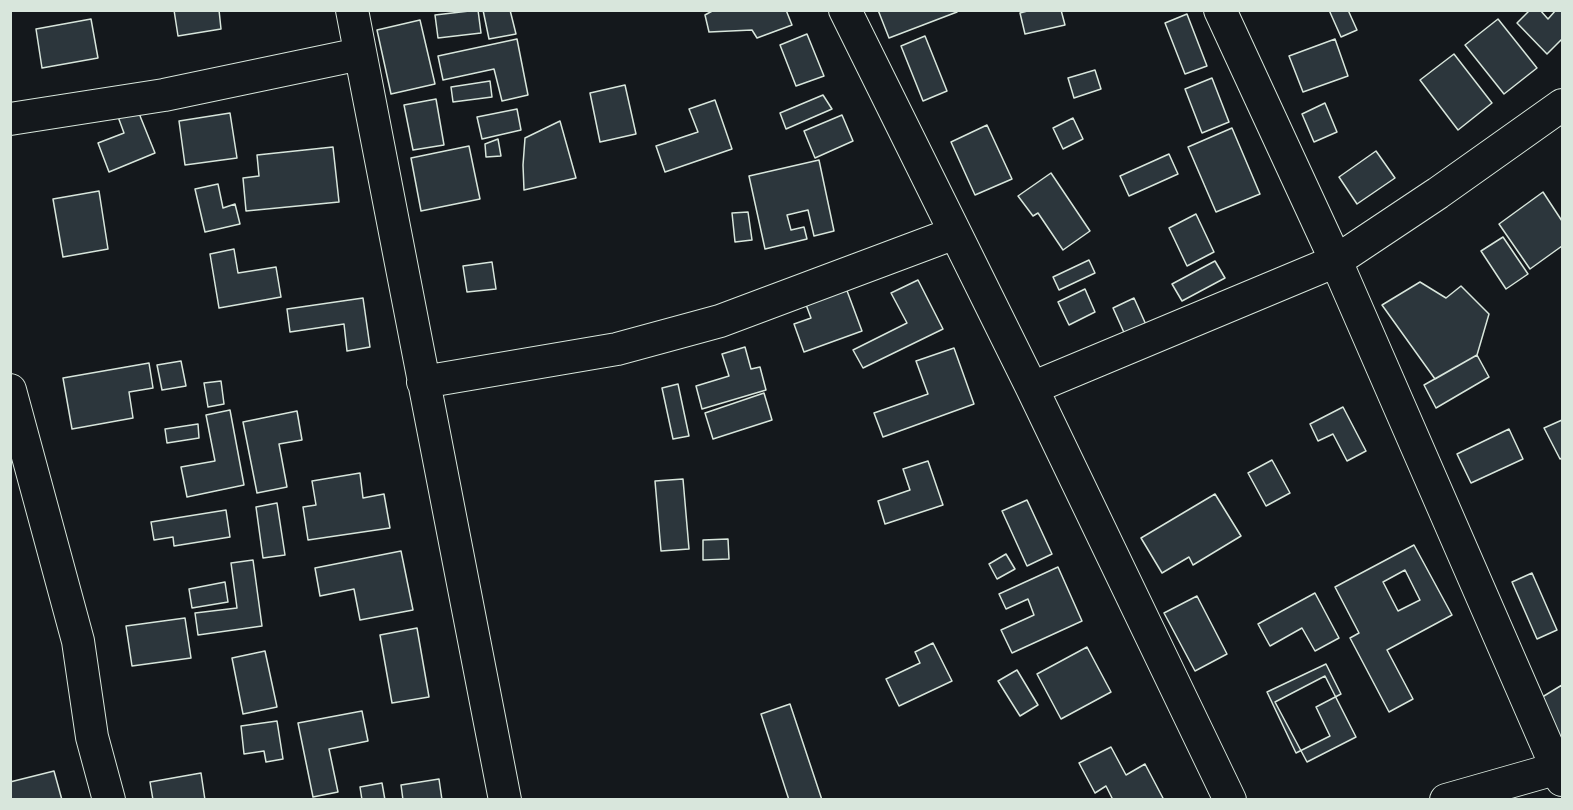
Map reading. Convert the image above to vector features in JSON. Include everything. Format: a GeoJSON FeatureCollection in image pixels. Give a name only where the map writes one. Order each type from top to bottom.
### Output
{"type":"FeatureCollection","features":[{"type":"Feature","properties":{"kind":"street"},"geometry":{"type":"LineString","coordinates":[[352,10],[506,800]]}},
{"type":"Feature","properties":{"kind":"street"},"geometry":{"type":"LineString","coordinates":[[845,10],[1032,388],[1230,800]]}},
{"type":"Feature","properties":{"kind":"street"},"geometry":{"type":"LineString","coordinates":[[1220,10],[1336,261],[1560,772],[1446,800]]}},
{"type":"Feature","properties":{"kind":"street"},"geometry":{"type":"LineString","coordinates":[[10,119],[164,95],[360,54]]}},
{"type":"Feature","properties":{"kind":"street"},"geometry":{"type":"LineString","coordinates":[[1032,388],[1336,261],[1563,105]]}},
{"type":"Feature","properties":{"kind":"street"},"geometry":{"type":"LineString","coordinates":[[423,382],[617,349],[720,321],[955,233]]}},
{"type":"Feature","properties":{"kind":"street"},"geometry":{"type":"LineString","coordinates":[[10,390],[78,641],[92,737],[110,800]]}},
{"type":"Feature","properties":{"kind":"building"},"geometry":{"type":"Polygon","coordinates":[[[174,10],[219,10],[221,29],[178,36],[174,10]]]}},
{"type":"Feature","properties":{"kind":"building"},"geometry":{"type":"Polygon","coordinates":[[[478,10],[481,33],[438,38],[435,15],[478,10]]]}},
{"type":"Feature","properties":{"kind":"building"},"geometry":{"type":"Polygon","coordinates":[[[483,10],[510,10],[516,34],[489,39],[483,10]]]}},
{"type":"Feature","properties":{"kind":"building"},"geometry":{"type":"Polygon","coordinates":[[[714,10],[786,10],[792,25],[757,38],[752,30],[709,32],[705,15],[714,10]]]}},
{"type":"Feature","properties":{"kind":"building"},"geometry":{"type":"Polygon","coordinates":[[[878,10],[956,10],[957,12],[889,38],[878,10]]]}},
{"type":"Feature","properties":{"kind":"building"},"geometry":{"type":"Polygon","coordinates":[[[1031,10],[1061,10],[1065,25],[1025,34],[1020,13],[1031,10]]]}},
{"type":"Feature","properties":{"kind":"building"},"geometry":{"type":"Polygon","coordinates":[[[1329,10],[1348,10],[1357,30],[1341,37],[1329,10]]]}},
{"type":"Feature","properties":{"kind":"building"},"geometry":{"type":"Polygon","coordinates":[[[1530,10],[1540,10],[1548,19],[1556,10],[1562,10],[1562,39],[1547,54],[1517,23],[1530,10]]]}},
{"type":"Feature","properties":{"kind":"building"},"geometry":{"type":"Polygon","coordinates":[[[1187,14],[1207,66],[1185,74],[1165,23],[1187,14]]]}},
{"type":"Feature","properties":{"kind":"building"},"geometry":{"type":"Polygon","coordinates":[[[91,19],[98,58],[42,68],[36,29],[91,19]]]}},
{"type":"Feature","properties":{"kind":"building"},"geometry":{"type":"Polygon","coordinates":[[[1498,19],[1537,68],[1504,94],[1465,45],[1498,19]]]}},
{"type":"Feature","properties":{"kind":"building"},"geometry":{"type":"Polygon","coordinates":[[[420,20],[435,84],[391,94],[377,30],[420,20]]]}},
{"type":"Feature","properties":{"kind":"building"},"geometry":{"type":"Polygon","coordinates":[[[807,34],[824,76],[796,86],[780,45],[807,34]]]}},
{"type":"Feature","properties":{"kind":"building"},"geometry":{"type":"Polygon","coordinates":[[[925,36],[947,91],[923,101],[901,46],[925,36]]]}},
{"type":"Feature","properties":{"kind":"building"},"geometry":{"type":"Polygon","coordinates":[[[517,39],[528,95],[502,101],[494,69],[443,80],[438,56],[517,39]]]}},
{"type":"Feature","properties":{"kind":"building"},"geometry":{"type":"Polygon","coordinates":[[[1335,39],[1348,76],[1303,92],[1289,56],[1335,39]]]}},
{"type":"Feature","properties":{"kind":"building"},"geometry":{"type":"Polygon","coordinates":[[[1454,54],[1492,103],[1458,130],[1420,80],[1454,54]]]}},
{"type":"Feature","properties":{"kind":"building"},"geometry":{"type":"Polygon","coordinates":[[[1095,70],[1101,89],[1074,98],[1068,78],[1095,70]]]}},
{"type":"Feature","properties":{"kind":"building"},"geometry":{"type":"Polygon","coordinates":[[[1212,78],[1229,122],[1202,133],[1185,89],[1212,78]]]}},
{"type":"Feature","properties":{"kind":"building"},"geometry":{"type":"Polygon","coordinates":[[[490,81],[492,97],[453,102],[451,87],[490,81]]]}},
{"type":"Feature","properties":{"kind":"building"},"geometry":{"type":"Polygon","coordinates":[[[625,85],[636,134],[600,142],[590,93],[625,85]]]}},
{"type":"Feature","properties":{"kind":"building"},"geometry":{"type":"Polygon","coordinates":[[[823,95],[832,109],[786,129],[780,113],[823,95]]]}},
{"type":"Feature","properties":{"kind":"building"},"geometry":{"type":"Polygon","coordinates":[[[436,99],[444,145],[413,150],[404,105],[436,99]]]}},
{"type":"Feature","properties":{"kind":"building"},"geometry":{"type":"Polygon","coordinates":[[[715,100],[732,149],[665,172],[656,146],[698,132],[689,109],[715,100]]]}},
{"type":"Feature","properties":{"kind":"building"},"geometry":{"type":"Polygon","coordinates":[[[1325,103],[1337,132],[1314,142],[1302,114],[1325,103]]]}},
{"type":"Feature","properties":{"kind":"building"},"geometry":{"type":"Polygon","coordinates":[[[136,106],[155,153],[109,172],[98,143],[124,133],[117,114],[136,106]]]}},
{"type":"Feature","properties":{"kind":"building"},"geometry":{"type":"Polygon","coordinates":[[[517,109],[521,130],[482,139],[477,117],[517,109]]]}},
{"type":"Feature","properties":{"kind":"building"},"geometry":{"type":"Polygon","coordinates":[[[230,113],[237,158],[185,165],[179,121],[230,113]]]}},
{"type":"Feature","properties":{"kind":"building"},"geometry":{"type":"Polygon","coordinates":[[[842,115],[853,141],[815,158],[804,131],[842,115]]]}},
{"type":"Feature","properties":{"kind":"building"},"geometry":{"type":"Polygon","coordinates":[[[1073,118],[1083,139],[1063,149],[1053,128],[1073,118]]]}},
{"type":"Feature","properties":{"kind":"building"},"geometry":{"type":"Polygon","coordinates":[[[560,121],[576,178],[524,190],[525,138],[560,121]]]}},
{"type":"Feature","properties":{"kind":"building"},"geometry":{"type":"Polygon","coordinates":[[[987,125],[1012,179],[975,195],[951,142],[987,125]]]}},
{"type":"Feature","properties":{"kind":"building"},"geometry":{"type":"Polygon","coordinates":[[[1232,128],[1260,194],[1216,212],[1188,147],[1232,128]]]}},
{"type":"Feature","properties":{"kind":"building"},"geometry":{"type":"Polygon","coordinates":[[[498,139],[501,156],[486,157],[485,144],[498,139]]]}},
{"type":"Feature","properties":{"kind":"building"},"geometry":{"type":"Polygon","coordinates":[[[469,146],[480,199],[421,211],[411,158],[469,146]]]}},
{"type":"Feature","properties":{"kind":"building"},"geometry":{"type":"Polygon","coordinates":[[[333,147],[339,202],[246,211],[243,178],[259,176],[257,155],[333,147]]]}},
{"type":"Feature","properties":{"kind":"building"},"geometry":{"type":"Polygon","coordinates":[[[1376,151],[1395,178],[1357,204],[1339,177],[1376,151]]]}},
{"type":"Feature","properties":{"kind":"building"},"geometry":{"type":"Polygon","coordinates":[[[1169,154],[1178,174],[1129,196],[1120,176],[1169,154]]]}},
{"type":"Feature","properties":{"kind":"building"},"geometry":{"type":"Polygon","coordinates":[[[819,160],[834,231],[814,236],[808,210],[787,215],[791,230],[804,227],[807,239],[765,249],[749,176],[819,160]]]}},
{"type":"Feature","properties":{"kind":"building"},"geometry":{"type":"Polygon","coordinates":[[[1051,173],[1090,231],[1063,250],[1038,213],[1033,216],[1018,196],[1051,173]]]}},
{"type":"Feature","properties":{"kind":"building"},"geometry":{"type":"Polygon","coordinates":[[[218,184],[223,208],[235,204],[240,224],[205,232],[195,189],[218,184]]]}},
{"type":"Feature","properties":{"kind":"building"},"geometry":{"type":"Polygon","coordinates":[[[99,191],[108,249],[63,257],[53,199],[99,191]]]}},
{"type":"Feature","properties":{"kind":"building"},"geometry":{"type":"Polygon","coordinates":[[[1543,192],[1562,221],[1562,246],[1530,269],[1499,224],[1543,192]]]}},
{"type":"Feature","properties":{"kind":"building"},"geometry":{"type":"Polygon","coordinates":[[[748,212],[752,240],[735,242],[732,213],[748,212]]]}},
{"type":"Feature","properties":{"kind":"building"},"geometry":{"type":"Polygon","coordinates":[[[1196,214],[1214,252],[1187,266],[1169,228],[1196,214]]]}},
{"type":"Feature","properties":{"kind":"building"},"geometry":{"type":"Polygon","coordinates":[[[1503,237],[1528,274],[1506,289],[1481,251],[1503,237]]]}},
{"type":"Feature","properties":{"kind":"building"},"geometry":{"type":"Polygon","coordinates":[[[234,249],[238,273],[276,267],[281,297],[219,308],[210,254],[234,249]]]}},
{"type":"Feature","properties":{"kind":"building"},"geometry":{"type":"Polygon","coordinates":[[[1089,260],[1095,273],[1059,290],[1053,277],[1089,260]]]}},
{"type":"Feature","properties":{"kind":"building"},"geometry":{"type":"Polygon","coordinates":[[[1215,261],[1225,278],[1182,301],[1172,284],[1215,261]]]}},
{"type":"Feature","properties":{"kind":"building"},"geometry":{"type":"Polygon","coordinates":[[[492,262],[496,289],[467,292],[463,266],[492,262]]]}},
{"type":"Feature","properties":{"kind":"building"},"geometry":{"type":"Polygon","coordinates":[[[918,280],[943,329],[863,368],[853,350],[907,323],[891,293],[918,280]]]}},
{"type":"Feature","properties":{"kind":"building"},"geometry":{"type":"Polygon","coordinates":[[[1420,282],[1446,298],[1461,286],[1489,314],[1477,355],[1435,379],[1382,305],[1420,282]]]}},
{"type":"Feature","properties":{"kind":"building"},"geometry":{"type":"Polygon","coordinates":[[[846,288],[862,331],[804,352],[794,324],[811,318],[805,302],[846,288]]]}},
{"type":"Feature","properties":{"kind":"building"},"geometry":{"type":"Polygon","coordinates":[[[1085,289],[1095,312],[1069,325],[1058,302],[1085,289]]]}},
{"type":"Feature","properties":{"kind":"building"},"geometry":{"type":"Polygon","coordinates":[[[363,298],[370,347],[347,351],[344,324],[290,332],[287,309],[363,298]]]}},
{"type":"Feature","properties":{"kind":"building"},"geometry":{"type":"Polygon","coordinates":[[[1134,298],[1147,327],[1126,337],[1113,308],[1134,298]]]}},
{"type":"Feature","properties":{"kind":"building"},"geometry":{"type":"Polygon","coordinates":[[[745,347],[751,369],[760,367],[766,390],[702,409],[696,386],[729,376],[722,354],[745,347]]]}},
{"type":"Feature","properties":{"kind":"building"},"geometry":{"type":"Polygon","coordinates":[[[954,348],[974,404],[883,437],[874,413],[928,394],[916,361],[954,348]]]}},
{"type":"Feature","properties":{"kind":"building"},"geometry":{"type":"Polygon","coordinates":[[[1477,355],[1489,377],[1436,408],[1424,385],[1477,355]]]}},
{"type":"Feature","properties":{"kind":"building"},"geometry":{"type":"Polygon","coordinates":[[[181,361],[186,386],[162,390],[157,365],[181,361]]]}},
{"type":"Feature","properties":{"kind":"building"},"geometry":{"type":"Polygon","coordinates":[[[149,363],[153,388],[129,392],[133,418],[72,429],[63,378],[149,363]]]}},
{"type":"Feature","properties":{"kind":"building"},"geometry":{"type":"Polygon","coordinates":[[[221,381],[224,404],[208,407],[204,383],[221,381]]]}},
{"type":"Feature","properties":{"kind":"building"},"geometry":{"type":"Polygon","coordinates":[[[678,384],[689,436],[673,439],[662,388],[678,384]]]}},
{"type":"Feature","properties":{"kind":"building"},"geometry":{"type":"Polygon","coordinates":[[[764,393],[772,420],[713,439],[705,413],[764,393]]]}},
{"type":"Feature","properties":{"kind":"building"},"geometry":{"type":"Polygon","coordinates":[[[1343,407],[1366,451],[1347,461],[1333,434],[1318,441],[1310,424],[1343,407]]]}},
{"type":"Feature","properties":{"kind":"building"},"geometry":{"type":"Polygon","coordinates":[[[230,410],[244,485],[187,497],[181,467],[215,461],[206,415],[230,410]]]}},
{"type":"Feature","properties":{"kind":"building"},"geometry":{"type":"Polygon","coordinates":[[[297,411],[302,440],[279,444],[287,487],[257,493],[243,422],[297,411]]]}},
{"type":"Feature","properties":{"kind":"building"},"geometry":{"type":"Polygon","coordinates":[[[1562,420],[1562,458],[1560,459],[1544,428],[1562,420]]]}},
{"type":"Feature","properties":{"kind":"building"},"geometry":{"type":"Polygon","coordinates":[[[198,424],[199,438],[167,443],[165,429],[198,424]]]}},
{"type":"Feature","properties":{"kind":"building"},"geometry":{"type":"Polygon","coordinates":[[[1509,429],[1523,459],[1471,483],[1457,454],[1509,429]]]}},
{"type":"Feature","properties":{"kind":"building"},"geometry":{"type":"Polygon","coordinates":[[[1272,460],[1290,493],[1266,506],[1248,473],[1272,460]]]}},
{"type":"Feature","properties":{"kind":"building"},"geometry":{"type":"Polygon","coordinates":[[[928,461],[943,505],[885,524],[878,501],[910,490],[903,469],[928,461]]]}},
{"type":"Feature","properties":{"kind":"building"},"geometry":{"type":"Polygon","coordinates":[[[360,473],[363,498],[384,494],[390,528],[308,540],[303,507],[316,505],[312,481],[360,473]]]}},
{"type":"Feature","properties":{"kind":"building"},"geometry":{"type":"Polygon","coordinates":[[[683,479],[689,549],[661,551],[655,481],[683,479]]]}},
{"type":"Feature","properties":{"kind":"building"},"geometry":{"type":"Polygon","coordinates":[[[1215,494],[1241,536],[1193,565],[1189,557],[1162,573],[1141,538],[1215,494]]]}},
{"type":"Feature","properties":{"kind":"building"},"geometry":{"type":"Polygon","coordinates":[[[1027,500],[1052,554],[1027,566],[1002,511],[1027,500]]]}},
{"type":"Feature","properties":{"kind":"building"},"geometry":{"type":"Polygon","coordinates":[[[277,503],[285,555],[263,558],[256,507],[277,503]]]}},
{"type":"Feature","properties":{"kind":"building"},"geometry":{"type":"Polygon","coordinates":[[[226,510],[230,537],[174,546],[173,537],[154,540],[151,522],[226,510]]]}},
{"type":"Feature","properties":{"kind":"building"},"geometry":{"type":"Polygon","coordinates":[[[728,539],[729,559],[703,560],[703,540],[728,539]]]}},
{"type":"Feature","properties":{"kind":"building"},"geometry":{"type":"Polygon","coordinates":[[[1414,545],[1452,615],[1387,650],[1413,699],[1389,712],[1350,638],[1359,633],[1335,587],[1414,545]],[[1405,570],[1383,582],[1398,611],[1420,600],[1405,570]]]}},
{"type":"Feature","properties":{"kind":"building"},"geometry":{"type":"Polygon","coordinates":[[[401,551],[413,610],[360,620],[354,589],[320,596],[315,568],[401,551]]]}},
{"type":"Feature","properties":{"kind":"building"},"geometry":{"type":"Polygon","coordinates":[[[1006,554],[1015,569],[997,579],[989,564],[1006,554]]]}},
{"type":"Feature","properties":{"kind":"building"},"geometry":{"type":"Polygon","coordinates":[[[253,560],[262,626],[198,635],[195,613],[237,608],[231,563],[253,560]]]}},
{"type":"Feature","properties":{"kind":"building"},"geometry":{"type":"Polygon","coordinates":[[[1058,567],[1082,621],[1012,653],[1001,630],[1034,615],[1028,599],[1006,609],[999,594],[1058,567]]]}},
{"type":"Feature","properties":{"kind":"building"},"geometry":{"type":"Polygon","coordinates":[[[1532,573],[1557,630],[1537,639],[1512,582],[1532,573]]]}},
{"type":"Feature","properties":{"kind":"building"},"geometry":{"type":"Polygon","coordinates":[[[225,582],[228,602],[192,608],[189,589],[225,582]]]}},
{"type":"Feature","properties":{"kind":"building"},"geometry":{"type":"Polygon","coordinates":[[[1315,593],[1339,638],[1315,651],[1302,628],[1270,646],[1258,624],[1315,593]]]}},
{"type":"Feature","properties":{"kind":"building"},"geometry":{"type":"Polygon","coordinates":[[[1197,596],[1227,654],[1195,671],[1164,613],[1197,596]]]}},
{"type":"Feature","properties":{"kind":"building"},"geometry":{"type":"Polygon","coordinates":[[[185,618],[191,658],[132,666],[126,626],[185,618]]]}},
{"type":"Feature","properties":{"kind":"building"},"geometry":{"type":"Polygon","coordinates":[[[417,628],[429,697],[392,703],[380,635],[417,628]]]}},
{"type":"Feature","properties":{"kind":"building"},"geometry":{"type":"Polygon","coordinates":[[[933,643],[952,681],[899,706],[886,679],[920,663],[915,652],[933,643]]]}},
{"type":"Feature","properties":{"kind":"building"},"geometry":{"type":"Polygon","coordinates":[[[1087,647],[1111,692],[1061,719],[1037,674],[1087,647]]]}},
{"type":"Feature","properties":{"kind":"building"},"geometry":{"type":"Polygon","coordinates":[[[265,651],[277,707],[243,714],[232,658],[265,651]]]}},
{"type":"Feature","properties":{"kind":"building"},"geometry":{"type":"Polygon","coordinates":[[[1326,664],[1341,694],[1316,707],[1330,736],[1296,753],[1267,692],[1326,664]]]}},
{"type":"Feature","properties":{"kind":"building"},"geometry":{"type":"Polygon","coordinates":[[[1017,670],[1038,705],[1020,716],[998,681],[1017,670]]]}},
{"type":"Feature","properties":{"kind":"building"},"geometry":{"type":"Polygon","coordinates":[[[1325,676],[1356,737],[1307,762],[1275,702],[1325,676]]]}},
{"type":"Feature","properties":{"kind":"building"},"geometry":{"type":"Polygon","coordinates":[[[1562,685],[1562,741],[1539,699],[1562,685]]]}},
{"type":"Feature","properties":{"kind":"building"},"geometry":{"type":"Polygon","coordinates":[[[790,704],[822,800],[789,800],[761,714],[790,704]]]}},
{"type":"Feature","properties":{"kind":"building"},"geometry":{"type":"Polygon","coordinates":[[[362,711],[368,741],[329,749],[338,792],[313,797],[298,723],[362,711]]]}},
{"type":"Feature","properties":{"kind":"building"},"geometry":{"type":"Polygon","coordinates":[[[277,721],[283,759],[266,762],[264,751],[244,754],[241,726],[277,721]]]}},
{"type":"Feature","properties":{"kind":"building"},"geometry":{"type":"Polygon","coordinates":[[[1111,747],[1126,775],[1145,764],[1164,800],[1113,800],[1106,786],[1095,793],[1079,763],[1111,747]]]}},
{"type":"Feature","properties":{"kind":"building"},"geometry":{"type":"Polygon","coordinates":[[[54,771],[62,800],[10,800],[10,782],[54,771]]]}},
{"type":"Feature","properties":{"kind":"building"},"geometry":{"type":"Polygon","coordinates":[[[201,773],[205,800],[153,800],[150,782],[201,773]]]}},
{"type":"Feature","properties":{"kind":"building"},"geometry":{"type":"Polygon","coordinates":[[[439,779],[442,800],[403,800],[401,785],[439,779]]]}},
{"type":"Feature","properties":{"kind":"building"},"geometry":{"type":"Polygon","coordinates":[[[382,783],[385,800],[362,800],[360,787],[382,783]]]}}]}
